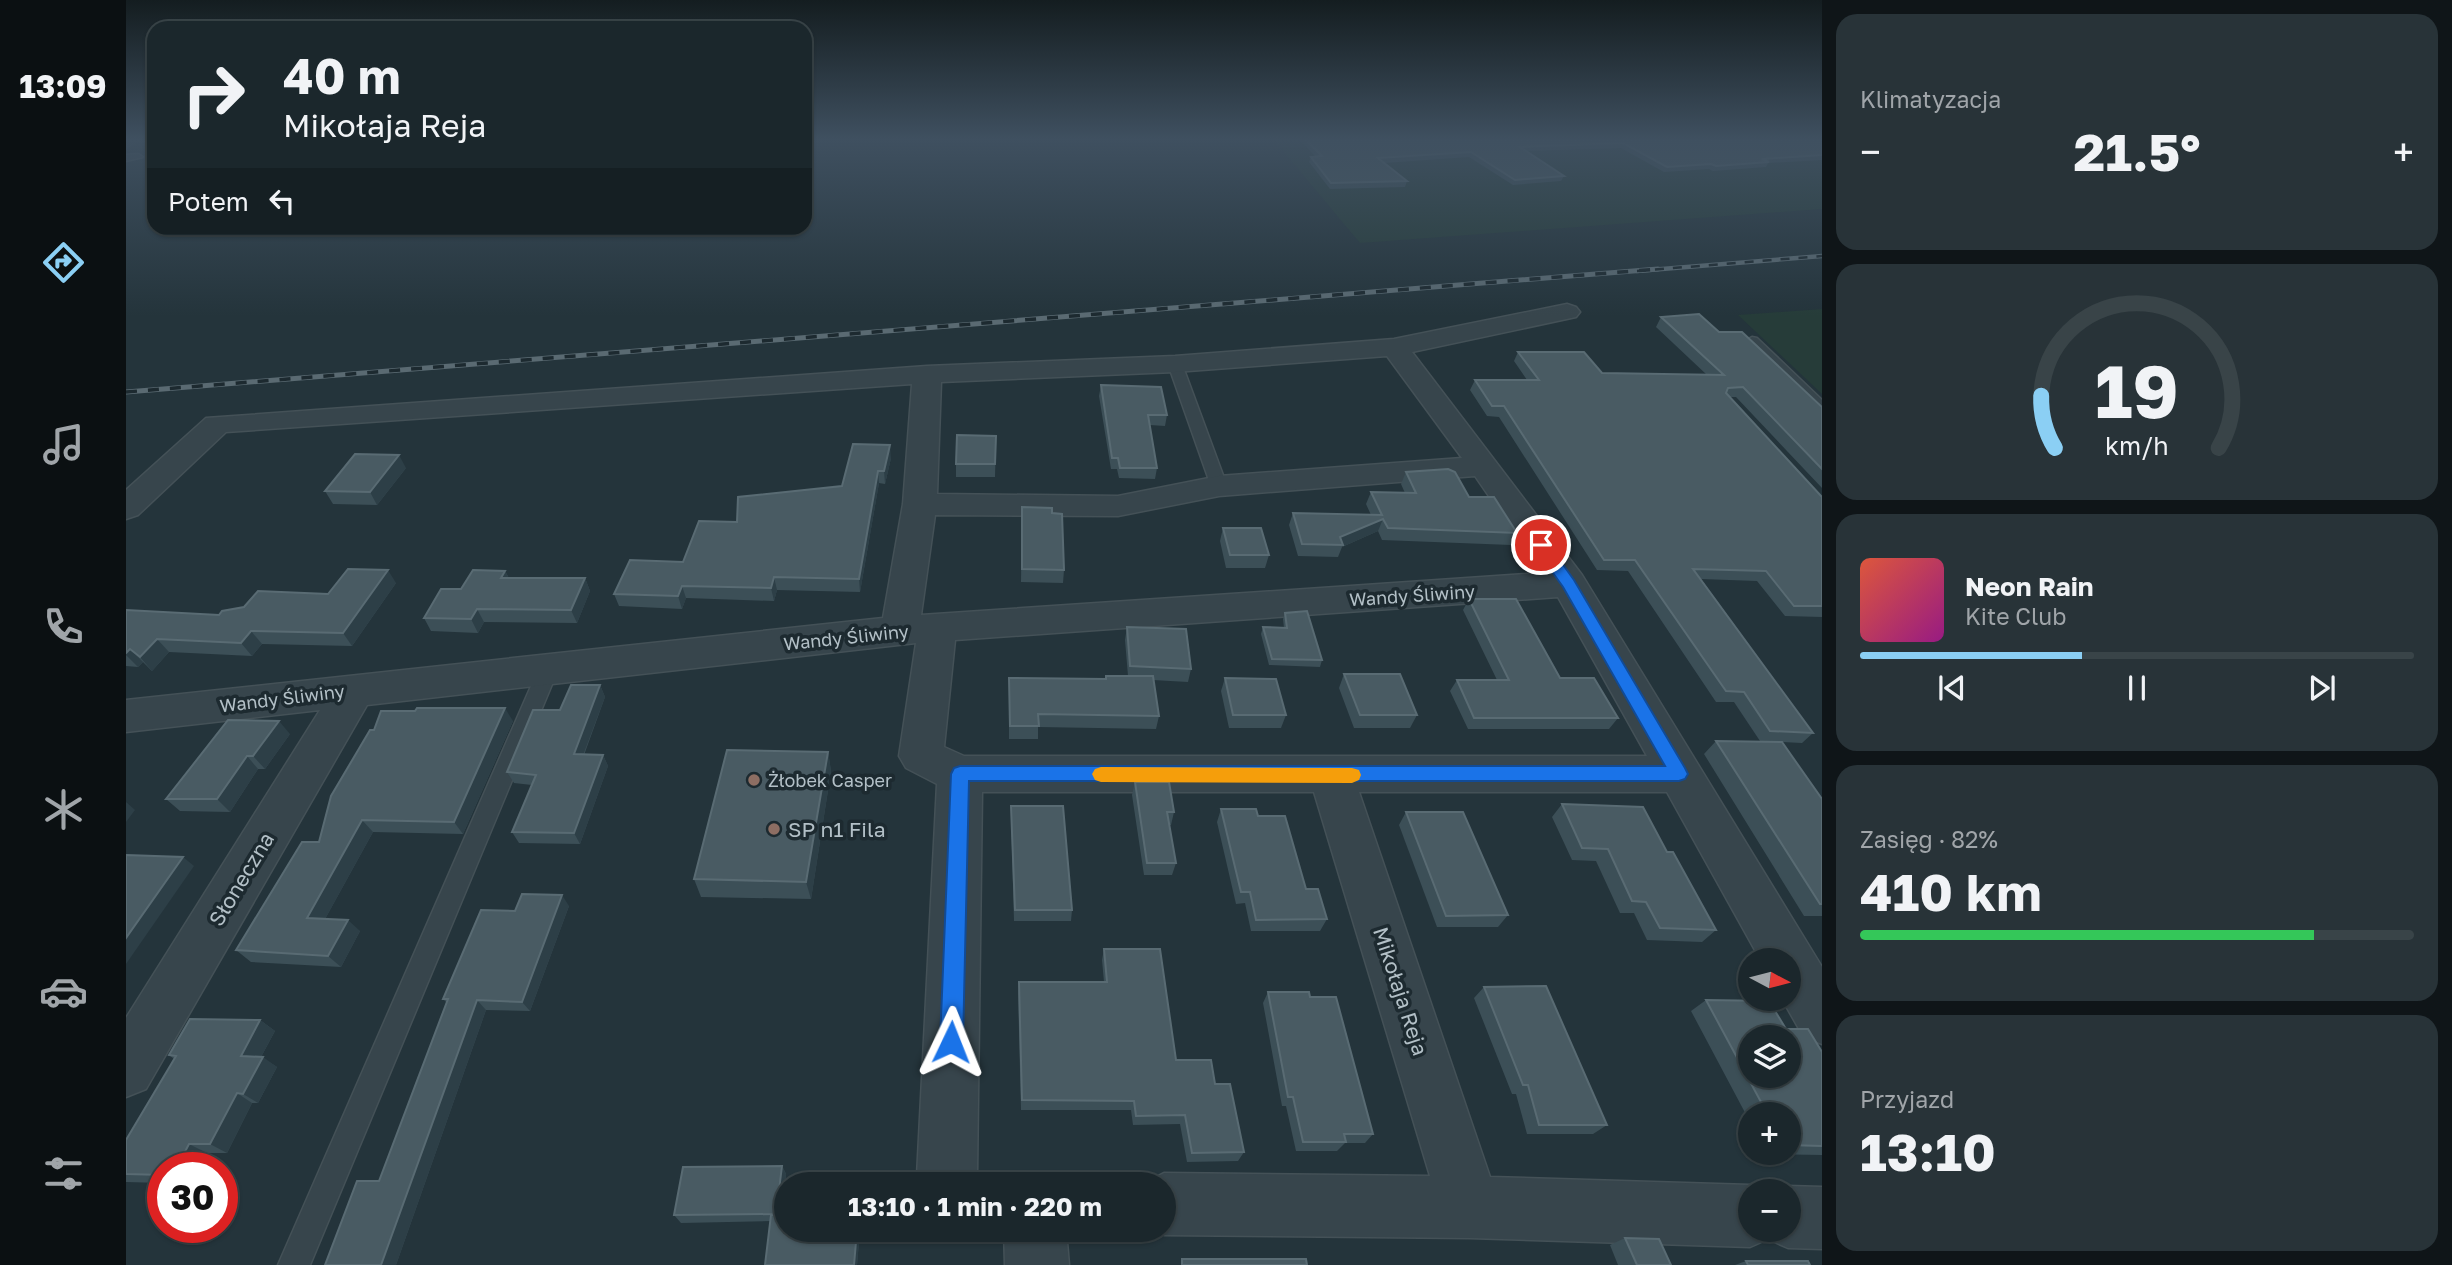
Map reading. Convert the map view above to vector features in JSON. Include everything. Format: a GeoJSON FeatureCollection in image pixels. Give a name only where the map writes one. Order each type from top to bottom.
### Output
{"type":"FeatureCollection","features":[{"type":"Feature","properties":{"kind":"street"},"geometry":{"type":"LineString","coordinates":[[126,508],[217,424],[927,374],[1175,364],[1394,347],[1567,312]]}},
{"type":"Feature","properties":{"kind":"street"},"geometry":{"type":"LineString","coordinates":[[1394,347],[1569,584],[1822,1017]]}},
{"type":"Feature","properties":{"kind":"street"},"geometry":{"type":"LineString","coordinates":[[927,374],[920,504],[921,756],[960,774],[1679,774]]}},
{"type":"Feature","properties":{"kind":"street"},"geometry":{"type":"LineString","coordinates":[[920,504],[1118,506],[1219,486],[1484,466]]}},
{"type":"Feature","properties":{"kind":"street","name":"Wandy Śliwiny"},"geometry":{"type":"LineString","coordinates":[[126,716],[919,629],[1569,584]]}},
{"type":"Feature","properties":{"kind":"street","name":"Słoneczna"},"geometry":{"type":"LineString","coordinates":[[126,1069],[355,689]]}},
{"type":"Feature","properties":{"kind":"street"},"geometry":{"type":"LineString","coordinates":[[947,1172],[960,774]]}},
{"type":"Feature","properties":{"kind":"street","name":"Mikołaja Reja"},"geometry":{"type":"LineString","coordinates":[[1331,775],[1470,1207]]}},
{"type":"Feature","properties":{"kind":"street"},"geometry":{"type":"LineString","coordinates":[[1176,1205],[1470,1207],[1738,1216]]}},
{"type":"Feature","properties":{"kind":"street"},"geometry":{"type":"LineString","coordinates":[[1801,1217],[1822,1218]]}},
{"type":"Feature","properties":{"kind":"street"},"geometry":{"type":"LineString","coordinates":[[1036,1242],[1037,1265]]}},
{"type":"Feature","properties":{"kind":"lane"},"geometry":{"type":"LineString","coordinates":[[1752,341],[1822,408]]}},
{"type":"Feature","properties":{"kind":"lane"},"geometry":{"type":"LineString","coordinates":[[1175,364],[1219,486]]}},
{"type":"Feature","properties":{"kind":"lane"},"geometry":{"type":"LineString","coordinates":[[294,1265],[548,670]]}},
{"type":"Feature","properties":{"kind":"green space"},"geometry":{"type":"Polygon","coordinates":[[[1322,198],[1822,198],[1822,209],[1360,243],[1322,198]]]}},
{"type":"Feature","properties":{"kind":"green space"},"geometry":{"type":"Polygon","coordinates":[[[1822,309],[1822,394],[1738,315],[1822,309]]]}},
{"type":"Feature","properties":{"kind":"building"},"geometry":{"type":"Polygon","coordinates":[[[1699,314],[1719,332],[1742,332],[1822,407],[1822,469],[1743,387],[1728,388],[1726,393],[1822,497],[1822,606],[1794,606],[1766,571],[1693,569],[1813,733],[1770,731],[1744,692],[1726,691],[1635,560],[1604,560],[1504,406],[1492,406],[1475,380],[1539,380],[1518,352],[1584,352],[1602,373],[1724,375],[1661,317],[1699,314]]]}},
{"type":"Feature","properties":{"kind":"building"},"geometry":{"type":"Polygon","coordinates":[[[1101,385],[1161,387],[1167,415],[1148,415],[1157,468],[1120,468],[1118,458],[1112,458],[1101,385]]]}},
{"type":"Feature","properties":{"kind":"building"},"geometry":{"type":"Polygon","coordinates":[[[957,435],[996,436],[995,464],[956,464],[957,435]]]}},
{"type":"Feature","properties":{"kind":"building"},"geometry":{"type":"Polygon","coordinates":[[[853,444],[890,445],[884,471],[878,471],[859,579],[774,577],[771,588],[682,586],[678,596],[614,594],[630,560],[683,562],[699,521],[737,522],[738,497],[842,486],[853,444]]]}},
{"type":"Feature","properties":{"kind":"building"},"geometry":{"type":"Polygon","coordinates":[[[355,454],[399,455],[370,492],[325,491],[355,454]]]}},
{"type":"Feature","properties":{"kind":"building"},"geometry":{"type":"Polygon","coordinates":[[[1448,469],[1455,472],[1469,497],[1494,497],[1517,533],[1388,528],[1383,519],[1340,537],[1343,545],[1302,544],[1293,513],[1382,515],[1371,492],[1416,493],[1406,472],[1448,469]]]}},
{"type":"Feature","properties":{"kind":"building"},"geometry":{"type":"Polygon","coordinates":[[[1022,507],[1052,508],[1052,513],[1062,514],[1064,570],[1022,569],[1022,507]]]}},
{"type":"Feature","properties":{"kind":"building"},"geometry":{"type":"Polygon","coordinates":[[[1223,528],[1261,528],[1269,555],[1230,555],[1223,528]]]}},
{"type":"Feature","properties":{"kind":"building"},"geometry":{"type":"Polygon","coordinates":[[[348,569],[388,570],[343,633],[251,631],[241,643],[157,639],[140,657],[130,649],[126,653],[126,610],[219,615],[222,611],[244,607],[258,591],[328,594],[348,569]]]}},
{"type":"Feature","properties":{"kind":"building"},"geometry":{"type":"Polygon","coordinates":[[[473,570],[505,571],[501,578],[585,578],[571,610],[477,609],[471,619],[424,618],[441,589],[461,589],[473,570]]]}},
{"type":"Feature","properties":{"kind":"building"},"geometry":{"type":"Polygon","coordinates":[[[1469,599],[1516,599],[1560,678],[1594,678],[1618,718],[1474,718],[1457,680],[1509,680],[1469,599]]]}},
{"type":"Feature","properties":{"kind":"building"},"geometry":{"type":"Polygon","coordinates":[[[1307,611],[1322,660],[1272,659],[1263,627],[1287,628],[1285,613],[1307,611]]]}},
{"type":"Feature","properties":{"kind":"building"},"geometry":{"type":"Polygon","coordinates":[[[1127,627],[1186,629],[1191,669],[1130,666],[1127,627]]]}},
{"type":"Feature","properties":{"kind":"building"},"geometry":{"type":"Polygon","coordinates":[[[1344,674],[1400,674],[1417,715],[1360,715],[1344,674]]]}},
{"type":"Feature","properties":{"kind":"building"},"geometry":{"type":"Polygon","coordinates":[[[1106,676],[1153,676],[1159,716],[1038,714],[1039,726],[1010,726],[1009,678],[1106,679],[1106,676]]]}},
{"type":"Feature","properties":{"kind":"building"},"geometry":{"type":"Polygon","coordinates":[[[1225,678],[1276,679],[1286,715],[1233,715],[1225,678]]]}},
{"type":"Feature","properties":{"kind":"building"},"geometry":{"type":"Polygon","coordinates":[[[571,685],[600,685],[574,754],[603,755],[574,833],[512,832],[536,775],[507,772],[533,710],[560,710],[571,685]]]}},
{"type":"Feature","properties":{"kind":"building"},"geometry":{"type":"Polygon","coordinates":[[[417,708],[505,708],[454,822],[362,820],[307,918],[348,920],[328,956],[236,950],[302,842],[319,842],[331,796],[370,730],[374,730],[381,711],[415,711],[417,708]]]}},
{"type":"Feature","properties":{"kind":"building"},"geometry":{"type":"Polygon","coordinates":[[[228,720],[279,721],[253,756],[247,756],[217,799],[166,799],[228,720]]]}},
{"type":"Feature","properties":{"kind":"building"},"geometry":{"type":"Polygon","coordinates":[[[1716,741],[1782,742],[1822,799],[1822,904],[1820,904],[1716,741]]]}},
{"type":"Feature","properties":{"kind":"building","name":"SP n1 Fila"},"geometry":{"type":"Polygon","coordinates":[[[727,750],[828,752],[806,882],[694,879],[727,750]]]}},
{"type":"Feature","properties":{"kind":"building"},"geometry":{"type":"Polygon","coordinates":[[[1135,782],[1169,782],[1174,812],[1167,812],[1176,863],[1147,863],[1135,782]]]}},
{"type":"Feature","properties":{"kind":"building"},"geometry":{"type":"Polygon","coordinates":[[[1562,804],[1643,807],[1667,852],[1673,852],[1716,930],[1660,928],[1646,902],[1632,901],[1608,849],[1582,848],[1562,804]]]}},
{"type":"Feature","properties":{"kind":"building"},"geometry":{"type":"Polygon","coordinates":[[[1011,806],[1063,806],[1072,910],[1015,910],[1011,806]]]}},
{"type":"Feature","properties":{"kind":"building"},"geometry":{"type":"Polygon","coordinates":[[[1221,809],[1256,809],[1258,816],[1285,816],[1306,889],[1318,889],[1327,919],[1256,920],[1250,892],[1241,892],[1221,809]]]}},
{"type":"Feature","properties":{"kind":"building"},"geometry":{"type":"Polygon","coordinates":[[[1406,812],[1463,812],[1508,915],[1446,916],[1406,812]]]}},
{"type":"Feature","properties":{"kind":"building"},"geometry":{"type":"Polygon","coordinates":[[[126,855],[183,857],[126,938],[126,855]]]}},
{"type":"Feature","properties":{"kind":"building"},"geometry":{"type":"Polygon","coordinates":[[[522,894],[562,895],[522,1002],[477,1000],[381,1265],[325,1265],[357,1181],[379,1181],[448,999],[443,999],[481,910],[515,911],[522,894]]]}},
{"type":"Feature","properties":{"kind":"building"},"geometry":{"type":"Polygon","coordinates":[[[1104,949],[1160,949],[1176,1060],[1211,1060],[1215,1084],[1230,1084],[1244,1152],[1192,1153],[1185,1115],[1136,1116],[1134,1101],[1022,1100],[1019,982],[1107,982],[1104,949]]]}},
{"type":"Feature","properties":{"kind":"building"},"geometry":{"type":"Polygon","coordinates":[[[1546,986],[1607,1125],[1539,1125],[1528,1085],[1523,1085],[1484,987],[1546,986]]]}},
{"type":"Feature","properties":{"kind":"building"},"geometry":{"type":"Polygon","coordinates":[[[1268,992],[1309,992],[1310,997],[1336,997],[1373,1134],[1344,1134],[1346,1142],[1303,1142],[1293,1097],[1288,1097],[1268,992]]]}},
{"type":"Feature","properties":{"kind":"building"},"geometry":{"type":"Polygon","coordinates":[[[1706,1000],[1738,1001],[1738,1012],[1776,1012],[1784,1025],[1738,1025],[1738,1059],[1706,1000]]]}},
{"type":"Feature","properties":{"kind":"building"},"geometry":{"type":"Polygon","coordinates":[[[190,1019],[260,1020],[241,1056],[263,1057],[243,1094],[237,1093],[210,1144],[189,1144],[185,1152],[147,1152],[147,1175],[126,1174],[126,1140],[176,1056],[169,1055],[190,1019]]]}},
{"type":"Feature","properties":{"kind":"building"},"geometry":{"type":"Polygon","coordinates":[[[1801,1029],[1808,1029],[1822,1052],[1822,1146],[1801,1145],[1801,1102],[1761,1102],[1753,1088],[1801,1088],[1801,1029]]]}},
{"type":"Feature","properties":{"kind":"building"},"geometry":{"type":"Polygon","coordinates":[[[782,1166],[781,1172],[774,1172],[774,1214],[674,1215],[683,1167],[782,1166]]]}},
{"type":"Feature","properties":{"kind":"building"},"geometry":{"type":"Polygon","coordinates":[[[771,1215],[774,1215],[774,1242],[856,1242],[854,1265],[765,1265],[771,1215]]]}},
{"type":"Feature","properties":{"kind":"building"},"geometry":{"type":"Polygon","coordinates":[[[1625,1238],[1659,1239],[1671,1265],[1637,1265],[1625,1238]]]}},
{"type":"Feature","properties":{"kind":"building"},"geometry":{"type":"Polygon","coordinates":[[[1182,1259],[1306,1259],[1307,1265],[1182,1265],[1182,1259]]]}},
{"type":"Feature","properties":{"kind":"building"},"geometry":{"type":"Polygon","coordinates":[[[1746,1261],[1808,1261],[1810,1265],[1748,1265],[1746,1261]]]}},
{"type":"Feature","properties":{"kind":"railway"},"geometry":{"type":"LineString","coordinates":[[1637,271],[1822,256]]}},
{"type":"Feature","properties":{"kind":"railway"},"geometry":{"type":"LineString","coordinates":[[126,392],[1658,269]]}},
{"type":"Feature","properties":{"kind":"slow traffic"},"geometry":{"type":"LineString","coordinates":[[1101,774],[1352,775]]}},
{"type":"Feature","properties":{"kind":"place","name":"Żłobek Casper"},"geometry":{"type":"Point","coordinates":[754,780]}},
{"type":"Feature","properties":{"kind":"place","name":"SP n1 Fila"},"geometry":{"type":"Point","coordinates":[774,829]}},
{"type":"Feature","properties":{"kind":"route"},"geometry":{"type":"LineString","coordinates":[[951,1042],[960,774],[1679,774],[1569,584],[1541,545]]}}]}
